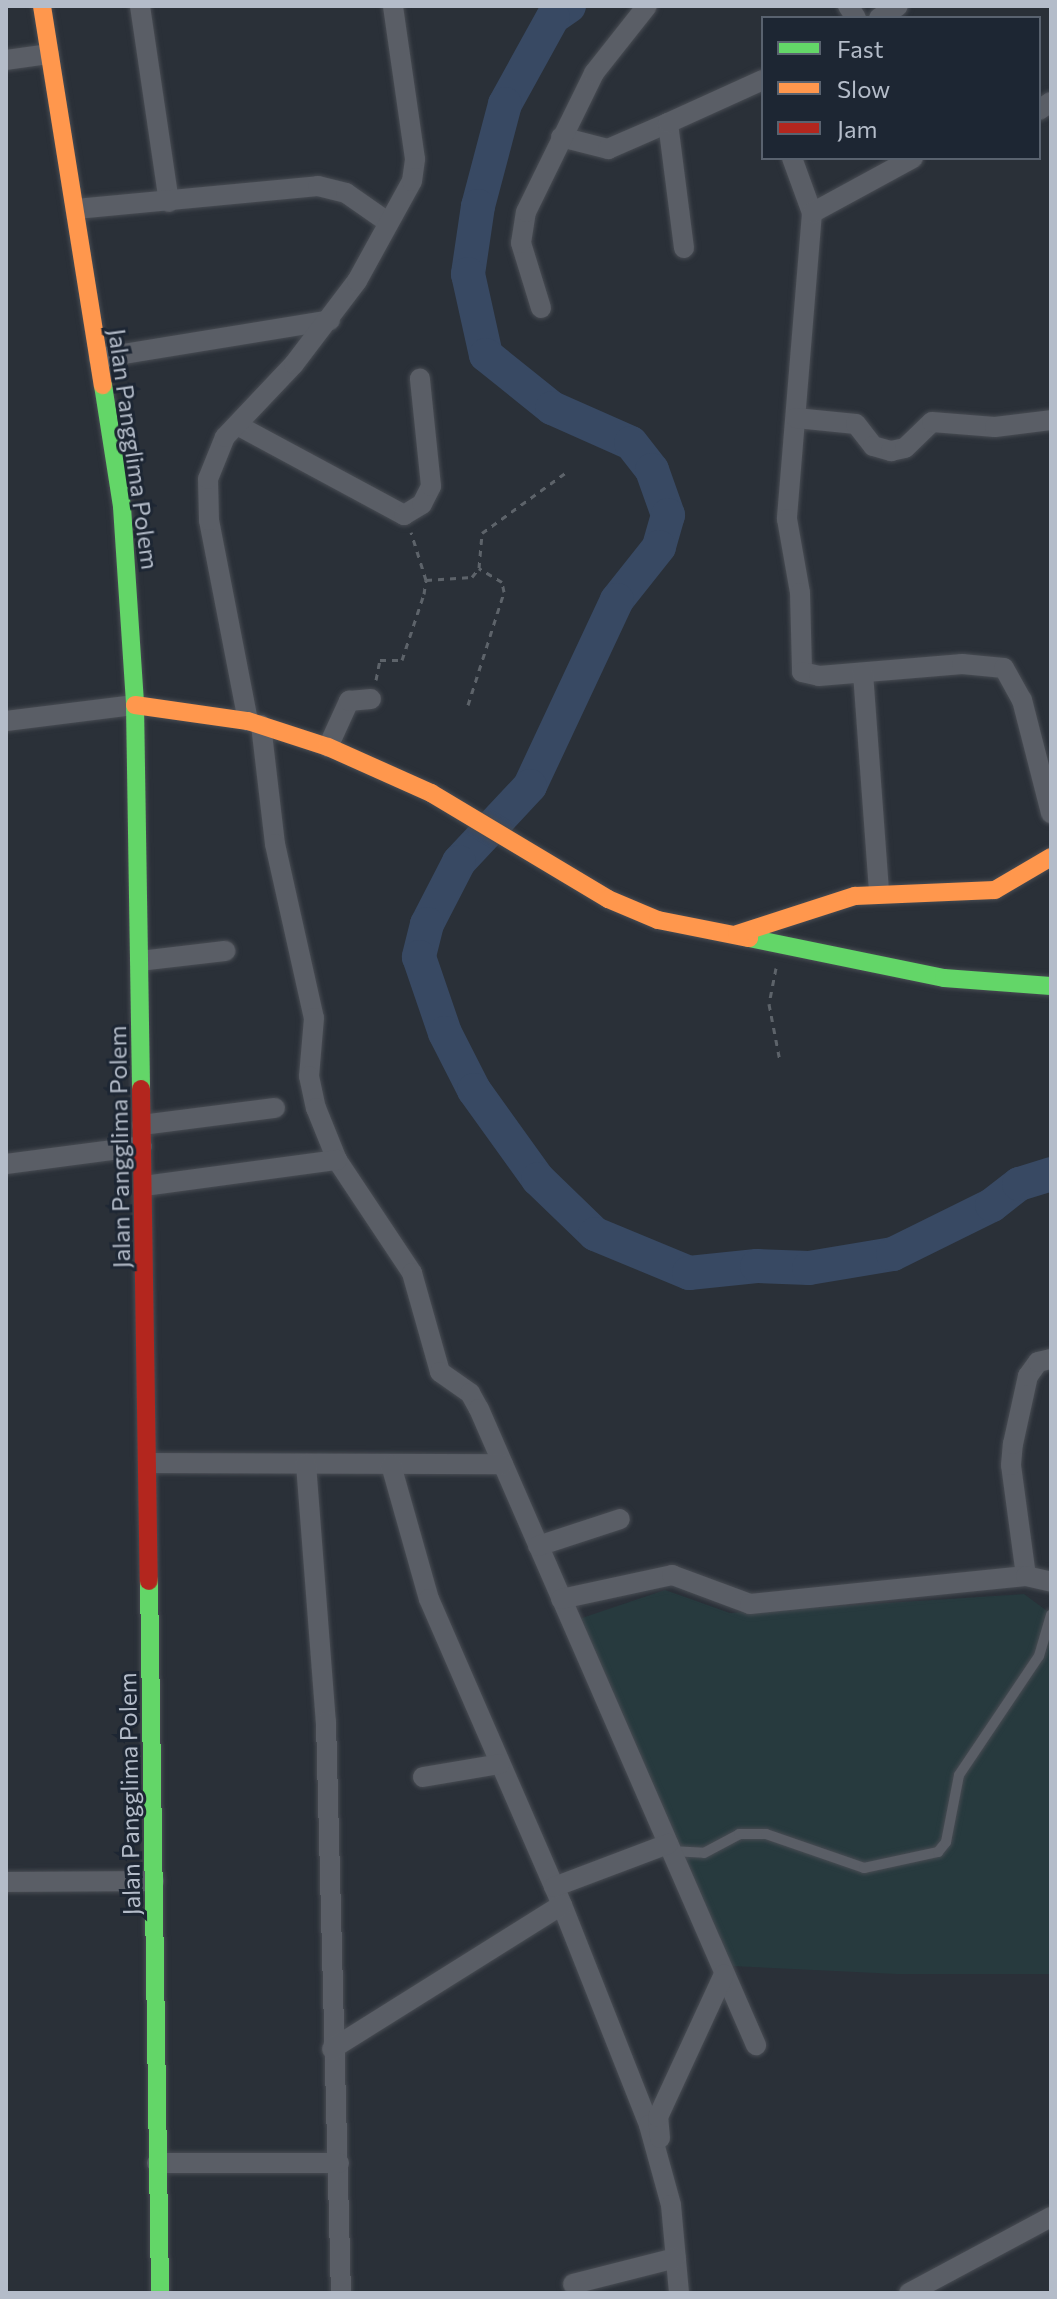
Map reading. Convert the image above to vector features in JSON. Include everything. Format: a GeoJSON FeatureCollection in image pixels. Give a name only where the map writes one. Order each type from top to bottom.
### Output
{"type":"FeatureCollection","features":[{"type":"Feature","properties":{"kind":"street","name":"Jalan Pangglima Polem"},"geometry":{"type":"LineString","coordinates":[[42,6],[122,507],[135,705],[160,2293]]}},
{"type":"Feature","properties":{"kind":"street"},"geometry":{"type":"LineString","coordinates":[[140,6],[169,202]]}},
{"type":"Feature","properties":{"kind":"street"},"geometry":{"type":"LineString","coordinates":[[393,6],[416,170],[389,223],[330,320],[237,425],[211,465],[208,494],[255,723],[275,844],[314,1018],[311,1091],[337,1160],[412,1273],[437,1365],[474,1398],[756,2045]]}},
{"type":"Feature","properties":{"kind":"street"},"geometry":{"type":"LineString","coordinates":[[541,308],[521,243],[526,212],[594,73],[647,6]]}},
{"type":"Feature","properties":{"kind":"street"},"geometry":{"type":"LineString","coordinates":[[6,60],[49,54]]}},
{"type":"Feature","properties":{"kind":"street"},"geometry":{"type":"LineString","coordinates":[[561,137],[608,149],[761,81]]}},
{"type":"Feature","properties":{"kind":"street"},"geometry":{"type":"LineString","coordinates":[[668,123],[684,248]]}},
{"type":"Feature","properties":{"kind":"street"},"geometry":{"type":"LineString","coordinates":[[793,160],[812,213],[787,535],[800,593],[801,669],[819,676],[962,664],[1009,672],[1022,700],[1051,813]]}},
{"type":"Feature","properties":{"kind":"street"},"geometry":{"type":"LineString","coordinates":[[812,213],[909,160]]}},
{"type":"Feature","properties":{"kind":"street"},"geometry":{"type":"LineString","coordinates":[[76,209],[318,186],[346,193],[389,223]]}},
{"type":"Feature","properties":{"kind":"street"},"geometry":{"type":"LineString","coordinates":[[99,358],[330,320]]}},
{"type":"Feature","properties":{"kind":"street"},"geometry":{"type":"LineString","coordinates":[[237,425],[404,515],[422,504],[431,486],[420,379]]}},
{"type":"Feature","properties":{"kind":"street"},"geometry":{"type":"LineString","coordinates":[[796,418],[856,424],[873,446],[891,451],[905,448],[932,422],[995,427],[1051,420]]}},
{"type":"Feature","properties":{"kind":"street"},"geometry":{"type":"LineString","coordinates":[[863,673],[879,893]]}},
{"type":"Feature","properties":{"kind":"street"},"geometry":{"type":"LineString","coordinates":[[328,747],[349,701],[371,699]]}},
{"type":"Feature","properties":{"kind":"street"},"geometry":{"type":"LineString","coordinates":[[6,721],[135,705],[255,723],[328,747],[431,793],[575,880],[658,920],[944,978],[1051,986]]}},
{"type":"Feature","properties":{"kind":"street"},"geometry":{"type":"LineString","coordinates":[[737,934],[814,907],[879,893],[995,890],[1048,865]]}},
{"type":"Feature","properties":{"kind":"street"},"geometry":{"type":"LineString","coordinates":[[140,961],[225,951]]}},
{"type":"Feature","properties":{"kind":"street"},"geometry":{"type":"LineString","coordinates":[[142,1125],[275,1108]]}},
{"type":"Feature","properties":{"kind":"street"},"geometry":{"type":"LineString","coordinates":[[6,1164],[142,1146]]}},
{"type":"Feature","properties":{"kind":"street"},"geometry":{"type":"LineString","coordinates":[[144,1186],[337,1160]]}},
{"type":"Feature","properties":{"kind":"street"},"geometry":{"type":"LineString","coordinates":[[1026,1576],[1011,1465],[1013,1444],[1028,1376],[1038,1362],[1051,1359]]}},
{"type":"Feature","properties":{"kind":"street"},"geometry":{"type":"LineString","coordinates":[[148,1463],[503,1464]]}},
{"type":"Feature","properties":{"kind":"street"},"geometry":{"type":"LineString","coordinates":[[306,1464],[326,1722],[332,2049],[339,2163],[341,2293]]}},
{"type":"Feature","properties":{"kind":"street"},"geometry":{"type":"LineString","coordinates":[[391,1465],[429,1599],[558,1896],[649,2125],[671,2205],[679,2293]]}},
{"type":"Feature","properties":{"kind":"street"},"geometry":{"type":"LineString","coordinates":[[538,1546],[620,1519]]}},
{"type":"Feature","properties":{"kind":"street"},"geometry":{"type":"LineString","coordinates":[[561,1599],[672,1575],[750,1604],[1026,1576],[1051,1582]]}},
{"type":"Feature","properties":{"kind":"street"},"geometry":{"type":"LineString","coordinates":[[423,1777],[500,1764]]}},
{"type":"Feature","properties":{"kind":"street"},"geometry":{"type":"LineString","coordinates":[[332,2049],[558,1896],[669,1848]]}},
{"type":"Feature","properties":{"kind":"street"},"geometry":{"type":"LineString","coordinates":[[6,1882],[154,1881]]}},
{"type":"Feature","properties":{"kind":"street"},"geometry":{"type":"LineString","coordinates":[[671,2205],[678,2190],[658,2117],[724,1974]]}},
{"type":"Feature","properties":{"kind":"street"},"geometry":{"type":"LineString","coordinates":[[157,2163],[339,2163]]}},
{"type":"Feature","properties":{"kind":"street"},"geometry":{"type":"LineString","coordinates":[[909,2293],[1051,2217]]}},
{"type":"Feature","properties":{"kind":"street"},"geometry":{"type":"LineString","coordinates":[[573,2284],[676,2258]]}},
{"type":"Feature","properties":{"kind":"lane"},"geometry":{"type":"LineString","coordinates":[[669,1848],[704,1853],[739,1834],[766,1834],[864,1868],[938,1852],[946,1842],[959,1775],[1039,1656],[1051,1615]]}},
{"type":"Feature","properties":{"kind":"path"},"geometry":{"type":"LineString","coordinates":[[426,580],[465,580],[479,568],[482,533],[568,471]]}},
{"type":"Feature","properties":{"kind":"path"},"geometry":{"type":"LineString","coordinates":[[371,699],[380,660],[402,660],[426,580],[404,515]]}},
{"type":"Feature","properties":{"kind":"path"},"geometry":{"type":"LineString","coordinates":[[468,705],[504,592],[502,582],[479,568]]}},
{"type":"Feature","properties":{"kind":"path"},"geometry":{"type":"LineString","coordinates":[[780,944],[769,1004],[780,1061]]}},
{"type":"Feature","properties":{"kind":"green space"},"geometry":{"type":"Polygon","coordinates":[[[665,1590],[730,1613],[1024,1594],[1051,1614],[1051,1974],[897,1974],[731,1966],[576,1620],[665,1590]]]}},
{"type":"Feature","properties":{"kind":"waterway"},"geometry":{"type":"LineString","coordinates":[[569,6],[553,17],[505,104],[478,206],[468,274],[486,355],[552,408],[631,443],[652,470],[668,515],[659,547],[617,600],[530,786],[459,862],[427,924],[419,957],[445,1033],[474,1090],[538,1179],[595,1234],[689,1273],[757,1266],[809,1268],[893,1254],[992,1205],[1019,1184],[1051,1174]]}},
{"type":"Feature","properties":{"kind":"traffic: fast"},"geometry":{"type":"LineString","coordinates":[[103,385],[122,507],[135,705],[141,1089]]}},
{"type":"Feature","properties":{"kind":"traffic: fast"},"geometry":{"type":"LineString","coordinates":[[749,938],[944,978],[1051,986]]}},
{"type":"Feature","properties":{"kind":"traffic: fast"},"geometry":{"type":"LineString","coordinates":[[149,1581],[160,2293]]}},
{"type":"Feature","properties":{"kind":"traffic: slow"},"geometry":{"type":"LineString","coordinates":[[42,6],[103,385]]}},
{"type":"Feature","properties":{"kind":"traffic: slow"},"geometry":{"type":"LineString","coordinates":[[135,705],[248,721],[328,747],[431,793],[608,899],[658,920],[749,938]]}},
{"type":"Feature","properties":{"kind":"traffic: slow"},"geometry":{"type":"LineString","coordinates":[[737,934],[855,896],[995,890],[1051,857]]}},
{"type":"Feature","properties":{"kind":"traffic: jam"},"geometry":{"type":"LineString","coordinates":[[141,1089],[149,1581]]}}]}
